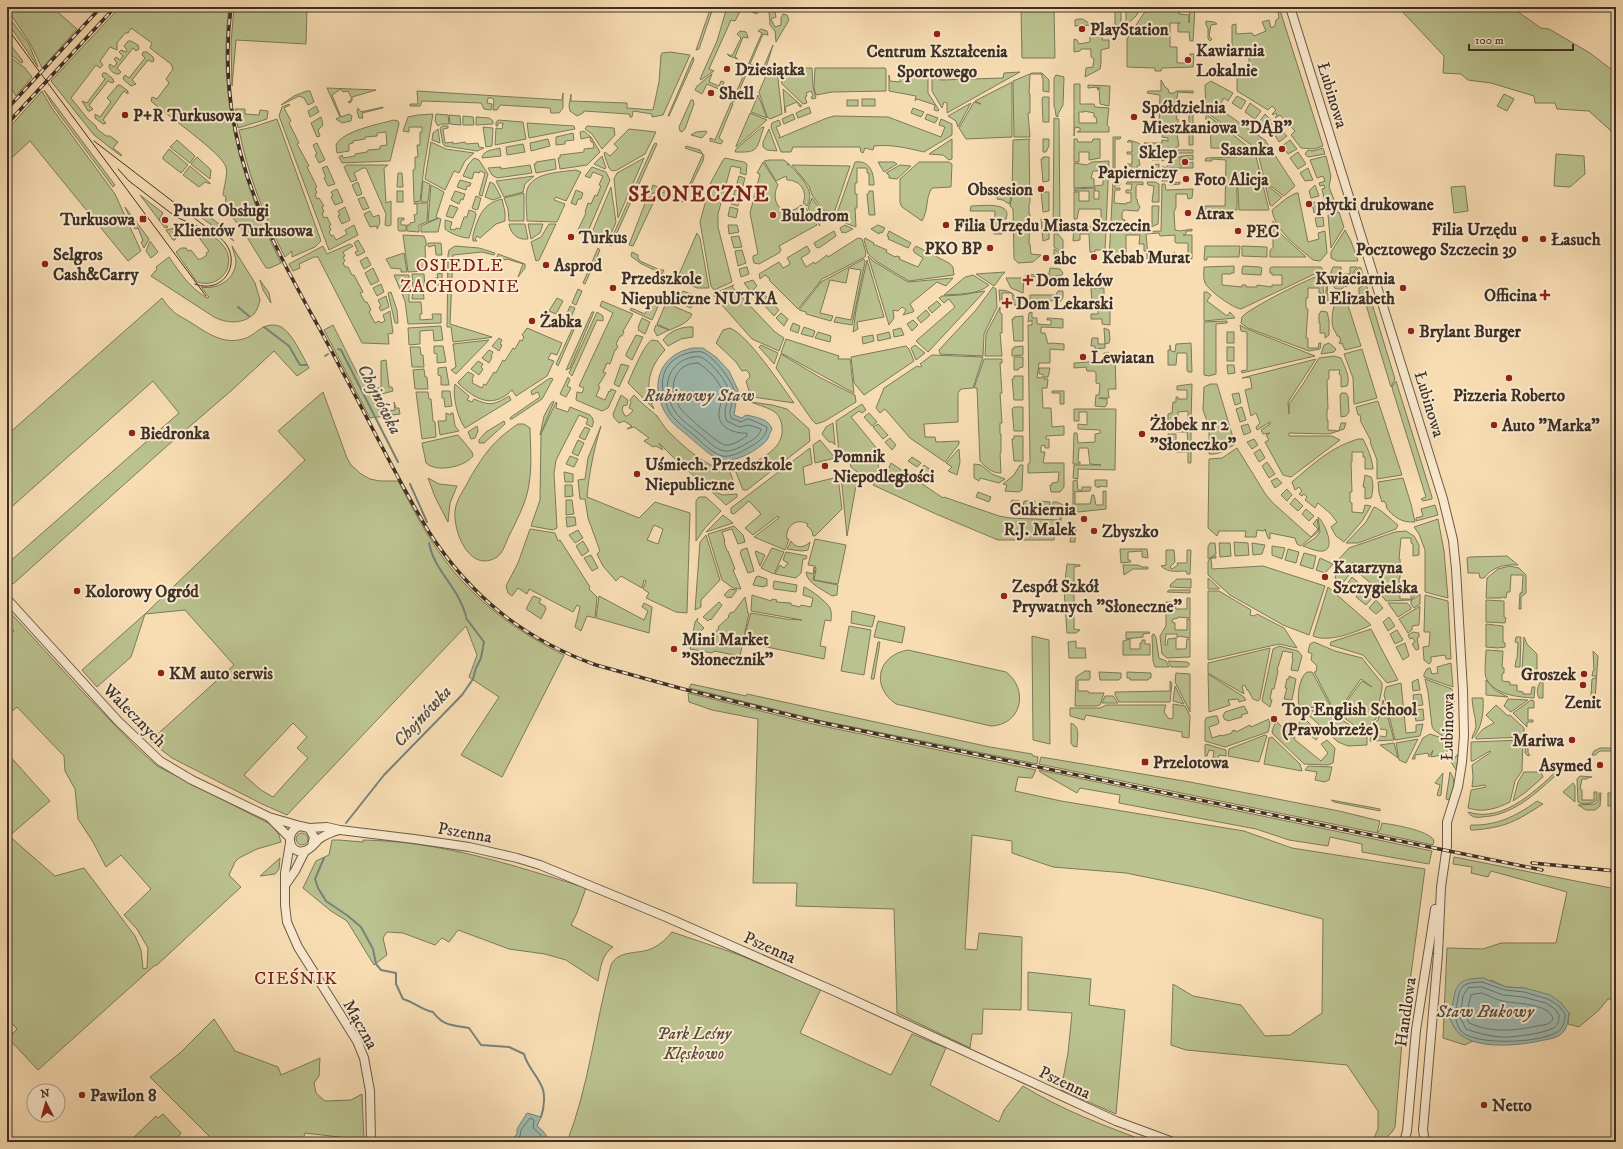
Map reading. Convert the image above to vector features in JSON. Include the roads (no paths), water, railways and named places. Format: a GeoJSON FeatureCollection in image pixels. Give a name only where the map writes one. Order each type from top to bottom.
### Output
{"type":"FeatureCollection","features":[{"type":"Feature","properties":{"kind":"street","name":"Łubinowa"},"geometry":{"type":"LineString","coordinates":[[1290,7],[1451,529],[1457,574],[1464,730],[1462,762],[1458,787],[1447,822]]}},
{"type":"Feature","properties":{"kind":"street","name":"Walecznych"},"geometry":{"type":"LineString","coordinates":[[7,600],[113,716],[160,761],[192,780],[270,817],[300,826]]}},
{"type":"Feature","properties":{"kind":"street","name":"Walecznych"},"geometry":{"type":"LineString","coordinates":[[270,817],[290,840]]}},
{"type":"Feature","properties":{"kind":"street","name":"Handlowa"},"geometry":{"type":"LineString","coordinates":[[1404,1142],[1407,1131],[1417,1026],[1447,849],[1447,822]]}},
{"type":"Feature","properties":{"kind":"street"},"geometry":{"type":"LineString","coordinates":[[305,851],[298,850],[290,840],[291,831],[300,826],[310,828],[314,837],[312,846]]}},
{"type":"Feature","properties":{"kind":"street","name":"Pszenna"},"geometry":{"type":"LineString","coordinates":[[310,828],[327,827],[469,847],[517,858],[546,867],[666,917],[834,991],[1116,1121],[1173,1142]]}},
{"type":"Feature","properties":{"kind":"street"},"geometry":{"type":"LineString","coordinates":[[286,884],[295,871],[305,851],[324,836],[340,830]]}},
{"type":"Feature","properties":{"kind":"street","name":"Mączna"},"geometry":{"type":"LineString","coordinates":[[290,840],[285,873],[285,910],[291,932],[298,947],[357,1041],[364,1058],[370,1091],[371,1142]]}},
{"type":"Feature","properties":{"kind":"street","name":"Handlowa"},"geometry":{"type":"LineString","coordinates":[[1425,1142],[1423,1136],[1423,1126],[1438,954],[1441,887]]}},
{"type":"Feature","properties":{"kind":"water","name":"Rubinowy Staw"},"geometry":{"type":"Polygon","coordinates":[[[693,348],[703,348],[716,357],[729,371],[738,390],[734,415],[742,418],[746,415],[758,418],[768,423],[772,429],[767,440],[758,448],[735,459],[723,460],[716,458],[675,425],[666,414],[658,393],[660,373],[665,364],[672,357],[681,351],[693,348]]]}},
{"type":"Feature","properties":{"kind":"water","name":"Staw Bukowy"},"geometry":{"type":"Polygon","coordinates":[[[1483,978],[1506,987],[1525,988],[1550,995],[1561,1003],[1569,1013],[1568,1022],[1562,1034],[1553,1038],[1530,1043],[1506,1045],[1481,1043],[1460,1035],[1450,1019],[1455,991],[1460,983],[1464,981],[1483,978]]]}},
{"type":"Feature","properties":{"kind":"water"},"geometry":{"type":"Polygon","coordinates":[[[527,1113],[541,1117],[537,1126],[548,1138],[548,1142],[509,1142],[517,1134],[517,1129],[527,1113]]]}},
{"type":"Feature","properties":{"kind":"waterway","name":"Chojnówka"},"geometry":{"type":"LineString","coordinates":[[238,307],[249,316]]}},
{"type":"Feature","properties":{"kind":"waterway","name":"Chojnówka"},"geometry":{"type":"LineString","coordinates":[[264,327],[289,346],[300,365],[307,365]]}},
{"type":"Feature","properties":{"kind":"waterway","name":"Chojnówka"},"geometry":{"type":"LineString","coordinates":[[338,349],[341,350],[398,462]]}},
{"type":"Feature","properties":{"kind":"waterway","name":"Chojnówka"},"geometry":{"type":"LineString","coordinates":[[410,484],[427,522]]}},
{"type":"Feature","properties":{"kind":"waterway","name":"Chojnówka"},"geometry":{"type":"LineString","coordinates":[[429,543],[436,562],[458,596],[466,616]]}},
{"type":"Feature","properties":{"kind":"waterway","name":"Chojnówka"},"geometry":{"type":"LineString","coordinates":[[346,823],[384,775],[462,695],[473,679],[481,658],[484,642],[466,618]]}},
{"type":"Feature","properties":{"kind":"waterway","name":"Chojnówka"},"geometry":{"type":"LineString","coordinates":[[324,858],[315,879],[318,888],[326,901],[361,927],[373,949],[376,964],[381,970],[396,973],[396,984],[403,999],[425,1010],[433,1012],[440,1020],[444,1022],[469,1028],[481,1045],[509,1047],[524,1054],[527,1062],[543,1088],[544,1101],[541,1117]]}},
{"type":"Feature","properties":{"kind":"tram line"},"geometry":{"type":"LineString","coordinates":[[7,28],[206,296]]}},
{"type":"Feature","properties":{"kind":"tram line"},"geometry":{"type":"LineString","coordinates":[[94,141],[219,237],[227,245],[231,254],[231,264],[223,280],[215,285],[206,286],[195,284]]}},
{"type":"Feature","properties":{"kind":"tram line"},"geometry":{"type":"LineString","coordinates":[[118,169],[129,181],[176,217],[204,229]]}},
{"type":"Feature","properties":{"kind":"railway"},"geometry":{"type":"LineString","coordinates":[[7,109],[101,7]]}},
{"type":"Feature","properties":{"kind":"railway"},"geometry":{"type":"LineString","coordinates":[[7,124],[115,7]]}},
{"type":"Feature","properties":{"kind":"railway"},"geometry":{"type":"LineString","coordinates":[[231,7],[228,57],[231,106],[235,131],[248,179],[275,245],[429,532],[445,555],[481,596],[523,629],[545,642],[596,665],[683,689],[823,723],[1542,870]]}},
{"type":"Feature","properties":{"kind":"railway"},"geometry":{"type":"LineString","coordinates":[[1532,863],[1616,871]]}},
{"type":"Feature","properties":{"kind":"place","name":"PlayStation"},"geometry":{"type":"Point","coordinates":[1082,29]}},
{"type":"Feature","properties":{"kind":"place","name":"Centrum Kształcenia Sportowego"},"geometry":{"type":"Point","coordinates":[937,34]}},
{"type":"Feature","properties":{"kind":"place","name":"Kawiarnia Lokalnie"},"geometry":{"type":"Point","coordinates":[1188,60]}},
{"type":"Feature","properties":{"kind":"place","name":"Dziesiątka"},"geometry":{"type":"Point","coordinates":[727,69]}},
{"type":"Feature","properties":{"kind":"place","name":"Shell"},"geometry":{"type":"Point","coordinates":[711,93]}},
{"type":"Feature","properties":{"kind":"place","name":"P+R Turkusowa"},"geometry":{"type":"Point","coordinates":[125,115]}},
{"type":"Feature","properties":{"kind":"place","name":"Spółdzielnia Mieszkaniowa \"DĄB\""},"geometry":{"type":"Point","coordinates":[1134,117]}},
{"type":"Feature","properties":{"kind":"place","name":"Sasanka"},"geometry":{"type":"Point","coordinates":[1282,149]}},
{"type":"Feature","properties":{"kind":"place","name":"Sklep Papierniczy"},"geometry":{"type":"Point","coordinates":[1185,162]}},
{"type":"Feature","properties":{"kind":"place","name":"Foto Alicja"},"geometry":{"type":"Point","coordinates":[1186,179]}},
{"type":"Feature","properties":{"kind":"place","name":"Obssesion"},"geometry":{"type":"Point","coordinates":[1041,189]}},
{"type":"Feature","properties":{"kind":"place","name":"płytki drukowane"},"geometry":{"type":"Point","coordinates":[1309,204]}},
{"type":"Feature","properties":{"kind":"place","name":"Atrax"},"geometry":{"type":"Point","coordinates":[1188,213]}},
{"type":"Feature","properties":{"kind":"place","name":"Bulodrom"},"geometry":{"type":"Point","coordinates":[773,215]}},
{"type":"Feature","properties":{"kind":"place","name":"Turkusowa"},"geometry":{"type":"Point","coordinates":[143,219]}},
{"type":"Feature","properties":{"kind":"place","name":"Punkt Obsługi Klientów Turkusowa"},"geometry":{"type":"Point","coordinates":[165,220]}},
{"type":"Feature","properties":{"kind":"place","name":"Filia Urzędu Miasta Szczecin"},"geometry":{"type":"Point","coordinates":[946,225]}},
{"type":"Feature","properties":{"kind":"place","name":"PEC"},"geometry":{"type":"Point","coordinates":[1238,231]}},
{"type":"Feature","properties":{"kind":"place","name":"Turkus"},"geometry":{"type":"Point","coordinates":[571,237]}},
{"type":"Feature","properties":{"kind":"place","name":"Filia Urzędu Pocztowego Szczecin 39"},"geometry":{"type":"Point","coordinates":[1525,239]}},
{"type":"Feature","properties":{"kind":"place","name":"Łasuch"},"geometry":{"type":"Point","coordinates":[1543,239]}},
{"type":"Feature","properties":{"kind":"place","name":"PKO BP"},"geometry":{"type":"Point","coordinates":[990,248]}},
{"type":"Feature","properties":{"kind":"place","name":"Kebab Murat"},"geometry":{"type":"Point","coordinates":[1094,257]}},
{"type":"Feature","properties":{"kind":"place","name":"abc"},"geometry":{"type":"Point","coordinates":[1046,258]}},
{"type":"Feature","properties":{"kind":"place","name":"Selgros Cash&Carry"},"geometry":{"type":"Point","coordinates":[45,264]}},
{"type":"Feature","properties":{"kind":"place","name":"Asprod"},"geometry":{"type":"Point","coordinates":[546,265]}},
{"type":"Feature","properties":{"kind":"place","name":"Dom leków"},"geometry":{"type":"Point","coordinates":[1028,280]}},
{"type":"Feature","properties":{"kind":"place","name":"Przedszkole Niepubliczne NUTKA"},"geometry":{"type":"Point","coordinates":[613,288]}},
{"type":"Feature","properties":{"kind":"place","name":"Kwiaciarnia u Elizabeth"},"geometry":{"type":"Point","coordinates":[1403,288]}},
{"type":"Feature","properties":{"kind":"place","name":"Officina"},"geometry":{"type":"Point","coordinates":[1545,295]}},
{"type":"Feature","properties":{"kind":"place","name":"Dom Lekarski"},"geometry":{"type":"Point","coordinates":[1007,303]}},
{"type":"Feature","properties":{"kind":"place","name":"Żabka"},"geometry":{"type":"Point","coordinates":[532,321]}},
{"type":"Feature","properties":{"kind":"place","name":"Brylant Burger"},"geometry":{"type":"Point","coordinates":[1411,331]}},
{"type":"Feature","properties":{"kind":"place","name":"Lewiatan"},"geometry":{"type":"Point","coordinates":[1083,357]}},
{"type":"Feature","properties":{"kind":"place","name":"Pizzeria Roberto"},"geometry":{"type":"Point","coordinates":[1509,378]}},
{"type":"Feature","properties":{"kind":"place","name":"Auto \"Marka\""},"geometry":{"type":"Point","coordinates":[1494,425]}},
{"type":"Feature","properties":{"kind":"place","name":"Biedronka"},"geometry":{"type":"Point","coordinates":[132,433]}},
{"type":"Feature","properties":{"kind":"place","name":"Żłobek nr 2 \"Słoneczko\""},"geometry":{"type":"Point","coordinates":[1142,434]}},
{"type":"Feature","properties":{"kind":"place","name":"Pomnik Niepodległości"},"geometry":{"type":"Point","coordinates":[825,466]}},
{"type":"Feature","properties":{"kind":"place","name":"Uśmiech. Przedszkole Niepubliczne"},"geometry":{"type":"Point","coordinates":[637,474]}},
{"type":"Feature","properties":{"kind":"place","name":"Cukiernia R.J. Malek"},"geometry":{"type":"Point","coordinates":[1084,519]}},
{"type":"Feature","properties":{"kind":"place","name":"Zbyszko"},"geometry":{"type":"Point","coordinates":[1094,531]}},
{"type":"Feature","properties":{"kind":"place","name":"Katarzyna Szczygielska"},"geometry":{"type":"Point","coordinates":[1325,577]}},
{"type":"Feature","properties":{"kind":"place","name":"Kolorowy Ogród"},"geometry":{"type":"Point","coordinates":[77,591]}},
{"type":"Feature","properties":{"kind":"place","name":"Zespół Szkół Prywatnych \"Słoneczne\""},"geometry":{"type":"Point","coordinates":[1004,596]}},
{"type":"Feature","properties":{"kind":"place","name":"Mini Market \"Słonecznik\""},"geometry":{"type":"Point","coordinates":[674,649]}},
{"type":"Feature","properties":{"kind":"place","name":"KM auto serwis"},"geometry":{"type":"Point","coordinates":[161,673]}},
{"type":"Feature","properties":{"kind":"place","name":"Groszek"},"geometry":{"type":"Point","coordinates":[1584,674]}},
{"type":"Feature","properties":{"kind":"place","name":"Zenit"},"geometry":{"type":"Point","coordinates":[1583,685]}},
{"type":"Feature","properties":{"kind":"place","name":"Top English School (Prawobrzeże)"},"geometry":{"type":"Point","coordinates":[1274,719]}},
{"type":"Feature","properties":{"kind":"place","name":"Mariwa"},"geometry":{"type":"Point","coordinates":[1572,740]}},
{"type":"Feature","properties":{"kind":"place","name":"Przelotowa"},"geometry":{"type":"Point","coordinates":[1145,762]}},
{"type":"Feature","properties":{"kind":"place","name":"Asymed"},"geometry":{"type":"Point","coordinates":[1600,765]}},
{"type":"Feature","properties":{"kind":"place","name":"Pawilon 8"},"geometry":{"type":"Point","coordinates":[82,1095]}},
{"type":"Feature","properties":{"kind":"place","name":"Netto"},"geometry":{"type":"Point","coordinates":[1484,1105]}},
{"type":"Feature","properties":{"kind":"district","name":"SŁONECZNE"},"geometry":{"type":"Point","coordinates":[699,194]}},
{"type":"Feature","properties":{"kind":"district","name":"OSIEDLE ZACHODNIE"},"geometry":{"type":"Point","coordinates":[460,275]}},
{"type":"Feature","properties":{"kind":"district","name":"CIEŚNIK"},"geometry":{"type":"Point","coordinates":[296,978]}},
{"type":"Feature","properties":{"kind":"park label","name":"Park Leśny Klęskowo"},"geometry":{"type":"Point","coordinates":[694,1043]}}]}
